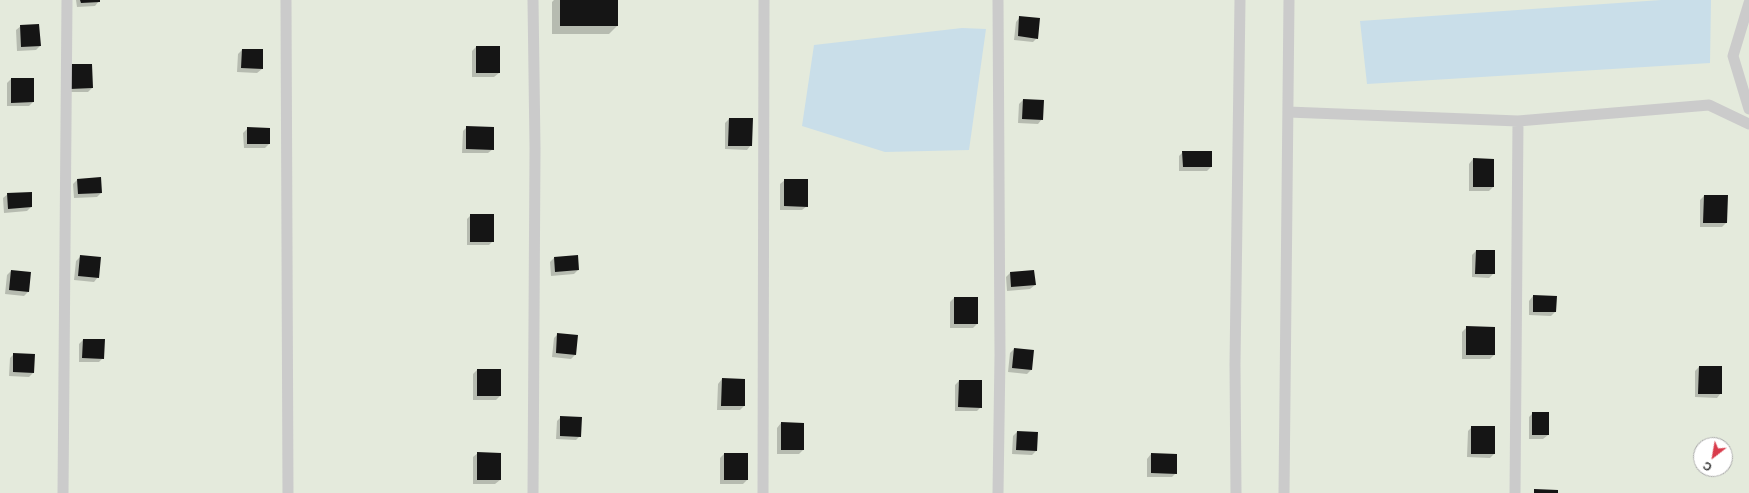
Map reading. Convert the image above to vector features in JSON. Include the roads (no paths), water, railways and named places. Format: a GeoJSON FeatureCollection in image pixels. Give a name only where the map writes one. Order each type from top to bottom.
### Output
{"type":"FeatureCollection","features":[{"type":"Feature","properties":{"kind":"lane"},"geometry":{"type":"LineString","coordinates":[[63,493],[67,0]]}},
{"type":"Feature","properties":{"kind":"lane"},"geometry":{"type":"LineString","coordinates":[[286,0],[288,493]]}},
{"type":"Feature","properties":{"kind":"lane"},"geometry":{"type":"LineString","coordinates":[[533,493],[535,156],[534,0]]}},
{"type":"Feature","properties":{"kind":"lane"},"geometry":{"type":"LineString","coordinates":[[763,493],[764,0]]}},
{"type":"Feature","properties":{"kind":"lane"},"geometry":{"type":"LineString","coordinates":[[998,0],[1000,355],[998,493]]}},
{"type":"Feature","properties":{"kind":"lane"},"geometry":{"type":"LineString","coordinates":[[1236,493],[1235,364],[1240,0]]}},
{"type":"Feature","properties":{"kind":"lane"},"geometry":{"type":"LineString","coordinates":[[1284,493],[1289,0]]}},
{"type":"Feature","properties":{"kind":"lane"},"geometry":{"type":"LineString","coordinates":[[1749,4],[1733,56],[1749,109]]}},
{"type":"Feature","properties":{"kind":"lane"},"geometry":{"type":"LineString","coordinates":[[1288,112],[1518,121],[1709,105],[1749,124]]}},
{"type":"Feature","properties":{"kind":"lane"},"geometry":{"type":"LineString","coordinates":[[1515,493],[1518,121]]}},
{"type":"Feature","properties":{"kind":"water"},"geometry":{"type":"Polygon","coordinates":[[[1661,0],[1711,0],[1710,63],[1367,84],[1360,21],[1661,0]]]}},
{"type":"Feature","properties":{"kind":"water"},"geometry":{"type":"Polygon","coordinates":[[[962,28],[986,29],[969,150],[885,152],[802,126],[814,45],[962,28]]]}}]}
